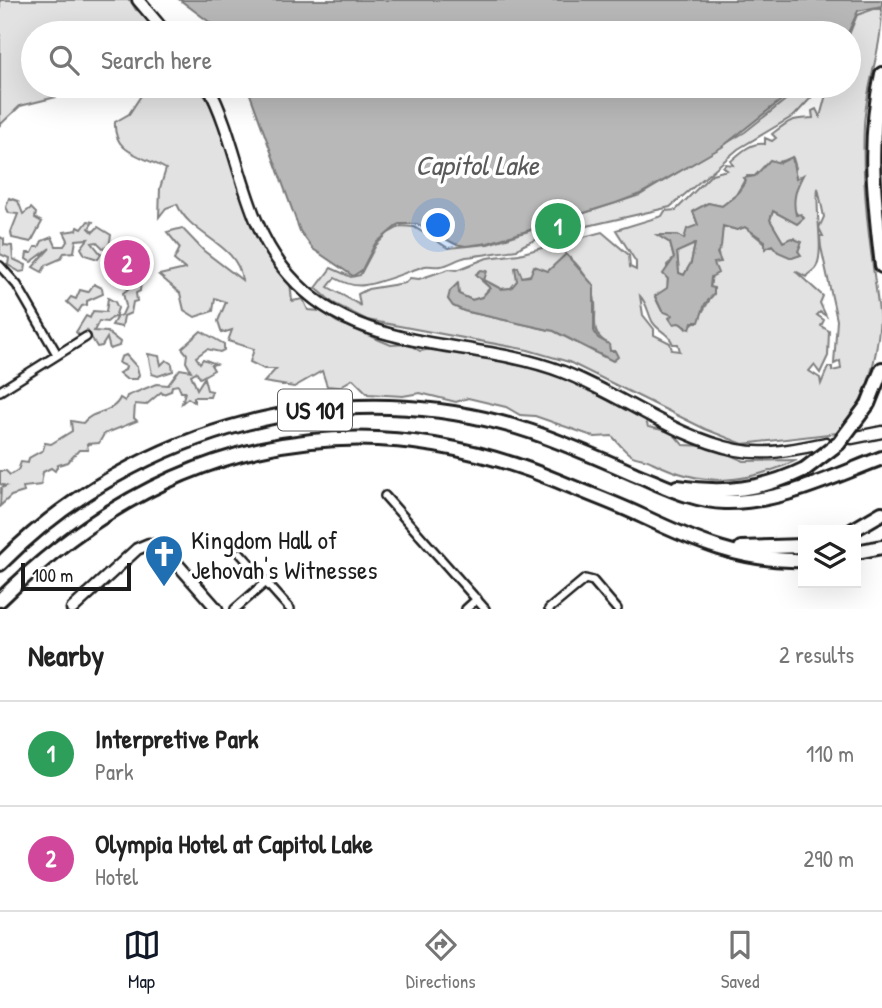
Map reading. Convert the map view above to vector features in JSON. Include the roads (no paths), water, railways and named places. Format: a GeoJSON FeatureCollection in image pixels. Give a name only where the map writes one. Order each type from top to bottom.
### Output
{"type":"FeatureCollection","features":[{"type":"Feature","properties":{"kind":"highway"},"geometry":{"type":"LineString","coordinates":[[882,74],[872,129],[871,168],[882,266]]}},
{"type":"Feature","properties":{"kind":"highway"},"geometry":{"type":"LineString","coordinates":[[659,484],[704,491],[737,491],[768,485],[805,469],[839,443],[868,404],[882,369]]}},
{"type":"Feature","properties":{"kind":"highway","name":"US 101"},"geometry":{"type":"LineString","coordinates":[[0,564],[62,510],[132,465],[216,430],[309,411],[374,407],[463,415],[555,440],[659,484]]}},
{"type":"Feature","properties":{"kind":"highway","name":"US 101"},"geometry":{"type":"LineString","coordinates":[[0,600],[72,536],[143,491],[221,459],[303,442],[384,439],[462,449],[512,464],[641,515]]}},
{"type":"Feature","properties":{"kind":"highway"},"geometry":{"type":"LineString","coordinates":[[659,484],[695,498],[723,502],[750,501],[785,494],[882,458]]}},
{"type":"Feature","properties":{"kind":"highway"},"geometry":{"type":"LineString","coordinates":[[861,525],[882,513]]}},
{"type":"Feature","properties":{"kind":"highway"},"geometry":{"type":"LineString","coordinates":[[641,515],[732,546],[760,550],[798,546]]}},
{"type":"Feature","properties":{"kind":"highway"},"geometry":{"type":"LineString","coordinates":[[641,515],[682,536],[729,553],[798,560]]}},
{"type":"Feature","properties":{"kind":"highway"},"geometry":{"type":"LineString","coordinates":[[861,551],[882,547]]}},
{"type":"Feature","properties":{"kind":"street"},"geometry":{"type":"LineString","coordinates":[[138,0],[156,21]]}},
{"type":"Feature","properties":{"kind":"street"},"geometry":{"type":"LineString","coordinates":[[212,98],[258,226],[288,274],[333,314],[357,326],[391,337],[524,360],[564,372],[675,428],[718,445],[766,452],[826,443]]}},
{"type":"Feature","properties":{"kind":"street"},"geometry":{"type":"LineString","coordinates":[[0,266],[17,285],[57,354]]}},
{"type":"Feature","properties":{"kind":"street"},"geometry":{"type":"LineString","coordinates":[[0,391],[86,337]]}},
{"type":"Feature","properties":{"kind":"street"},"geometry":{"type":"LineString","coordinates":[[852,438],[882,432]]}},
{"type":"Feature","properties":{"kind":"street"},"geometry":{"type":"LineString","coordinates":[[385,496],[485,609]]}},
{"type":"Feature","properties":{"kind":"street"},"geometry":{"type":"LineString","coordinates":[[72,609],[136,549],[149,544],[161,547],[216,609]]}},
{"type":"Feature","properties":{"kind":"street"},"geometry":{"type":"LineString","coordinates":[[240,553],[290,609]]}},
{"type":"Feature","properties":{"kind":"street"},"geometry":{"type":"LineString","coordinates":[[549,609],[581,581],[593,581],[617,609]]}},
{"type":"Feature","properties":{"kind":"street"},"geometry":{"type":"LineString","coordinates":[[235,609],[266,582]]}},
{"type":"Feature","properties":{"kind":"street"},"geometry":{"type":"LineString","coordinates":[[466,609],[477,599]]}},
{"type":"Feature","properties":{"kind":"water"},"geometry":{"type":"Polygon","coordinates":[[[180,0],[882,0],[882,6],[858,11],[853,21],[208,21],[180,0]]]}},
{"type":"Feature","properties":{"kind":"water","name":"Capitol Lake"},"geometry":{"type":"Polygon","coordinates":[[[251,98],[784,98],[722,147],[640,194],[488,243],[466,246],[455,244],[417,224],[399,224],[375,244],[362,270],[353,276],[313,249],[300,231],[251,98]]]}},
{"type":"Feature","properties":{"kind":"water"},"geometry":{"type":"Polygon","coordinates":[[[792,157],[796,179],[803,175],[794,204],[796,215],[801,214],[804,218],[797,224],[773,211],[770,220],[783,242],[791,238],[802,242],[798,251],[801,255],[792,258],[778,252],[772,245],[765,249],[765,241],[745,227],[737,230],[723,226],[721,247],[717,253],[721,262],[714,263],[718,273],[711,277],[710,287],[714,288],[714,294],[705,304],[699,322],[692,322],[690,329],[679,323],[673,324],[669,318],[672,315],[662,311],[655,296],[667,288],[668,279],[663,274],[674,258],[670,243],[657,235],[678,235],[684,239],[687,229],[698,225],[693,211],[708,203],[722,206],[736,195],[746,181],[744,178],[755,176],[770,160],[780,163],[792,157]],[[695,244],[677,252],[679,273],[684,275],[691,263],[695,244]]]}},
{"type":"Feature","properties":{"kind":"water"},"geometry":{"type":"Polygon","coordinates":[[[566,254],[594,286],[594,331],[598,338],[609,344],[610,351],[615,351],[618,357],[613,361],[554,331],[464,311],[453,306],[448,299],[450,291],[458,283],[459,294],[472,300],[482,297],[490,288],[476,274],[481,270],[487,271],[484,280],[501,289],[511,288],[517,281],[515,268],[518,267],[522,277],[530,276],[534,266],[548,271],[566,254]]]}},
{"type":"Feature","properties":{"kind":"place","name":"Interpretive Park"},"geometry":{"type":"Point","coordinates":[558,226]}},
{"type":"Feature","properties":{"kind":"place","name":"Olympia Hotel at Capitol Lake"},"geometry":{"type":"Point","coordinates":[127,263]}},
{"type":"Feature","properties":{"kind":"place","name":"Kingdom Hall of Jehovah's Witnesses"},"geometry":{"type":"Point","coordinates":[164,588]}}]}
